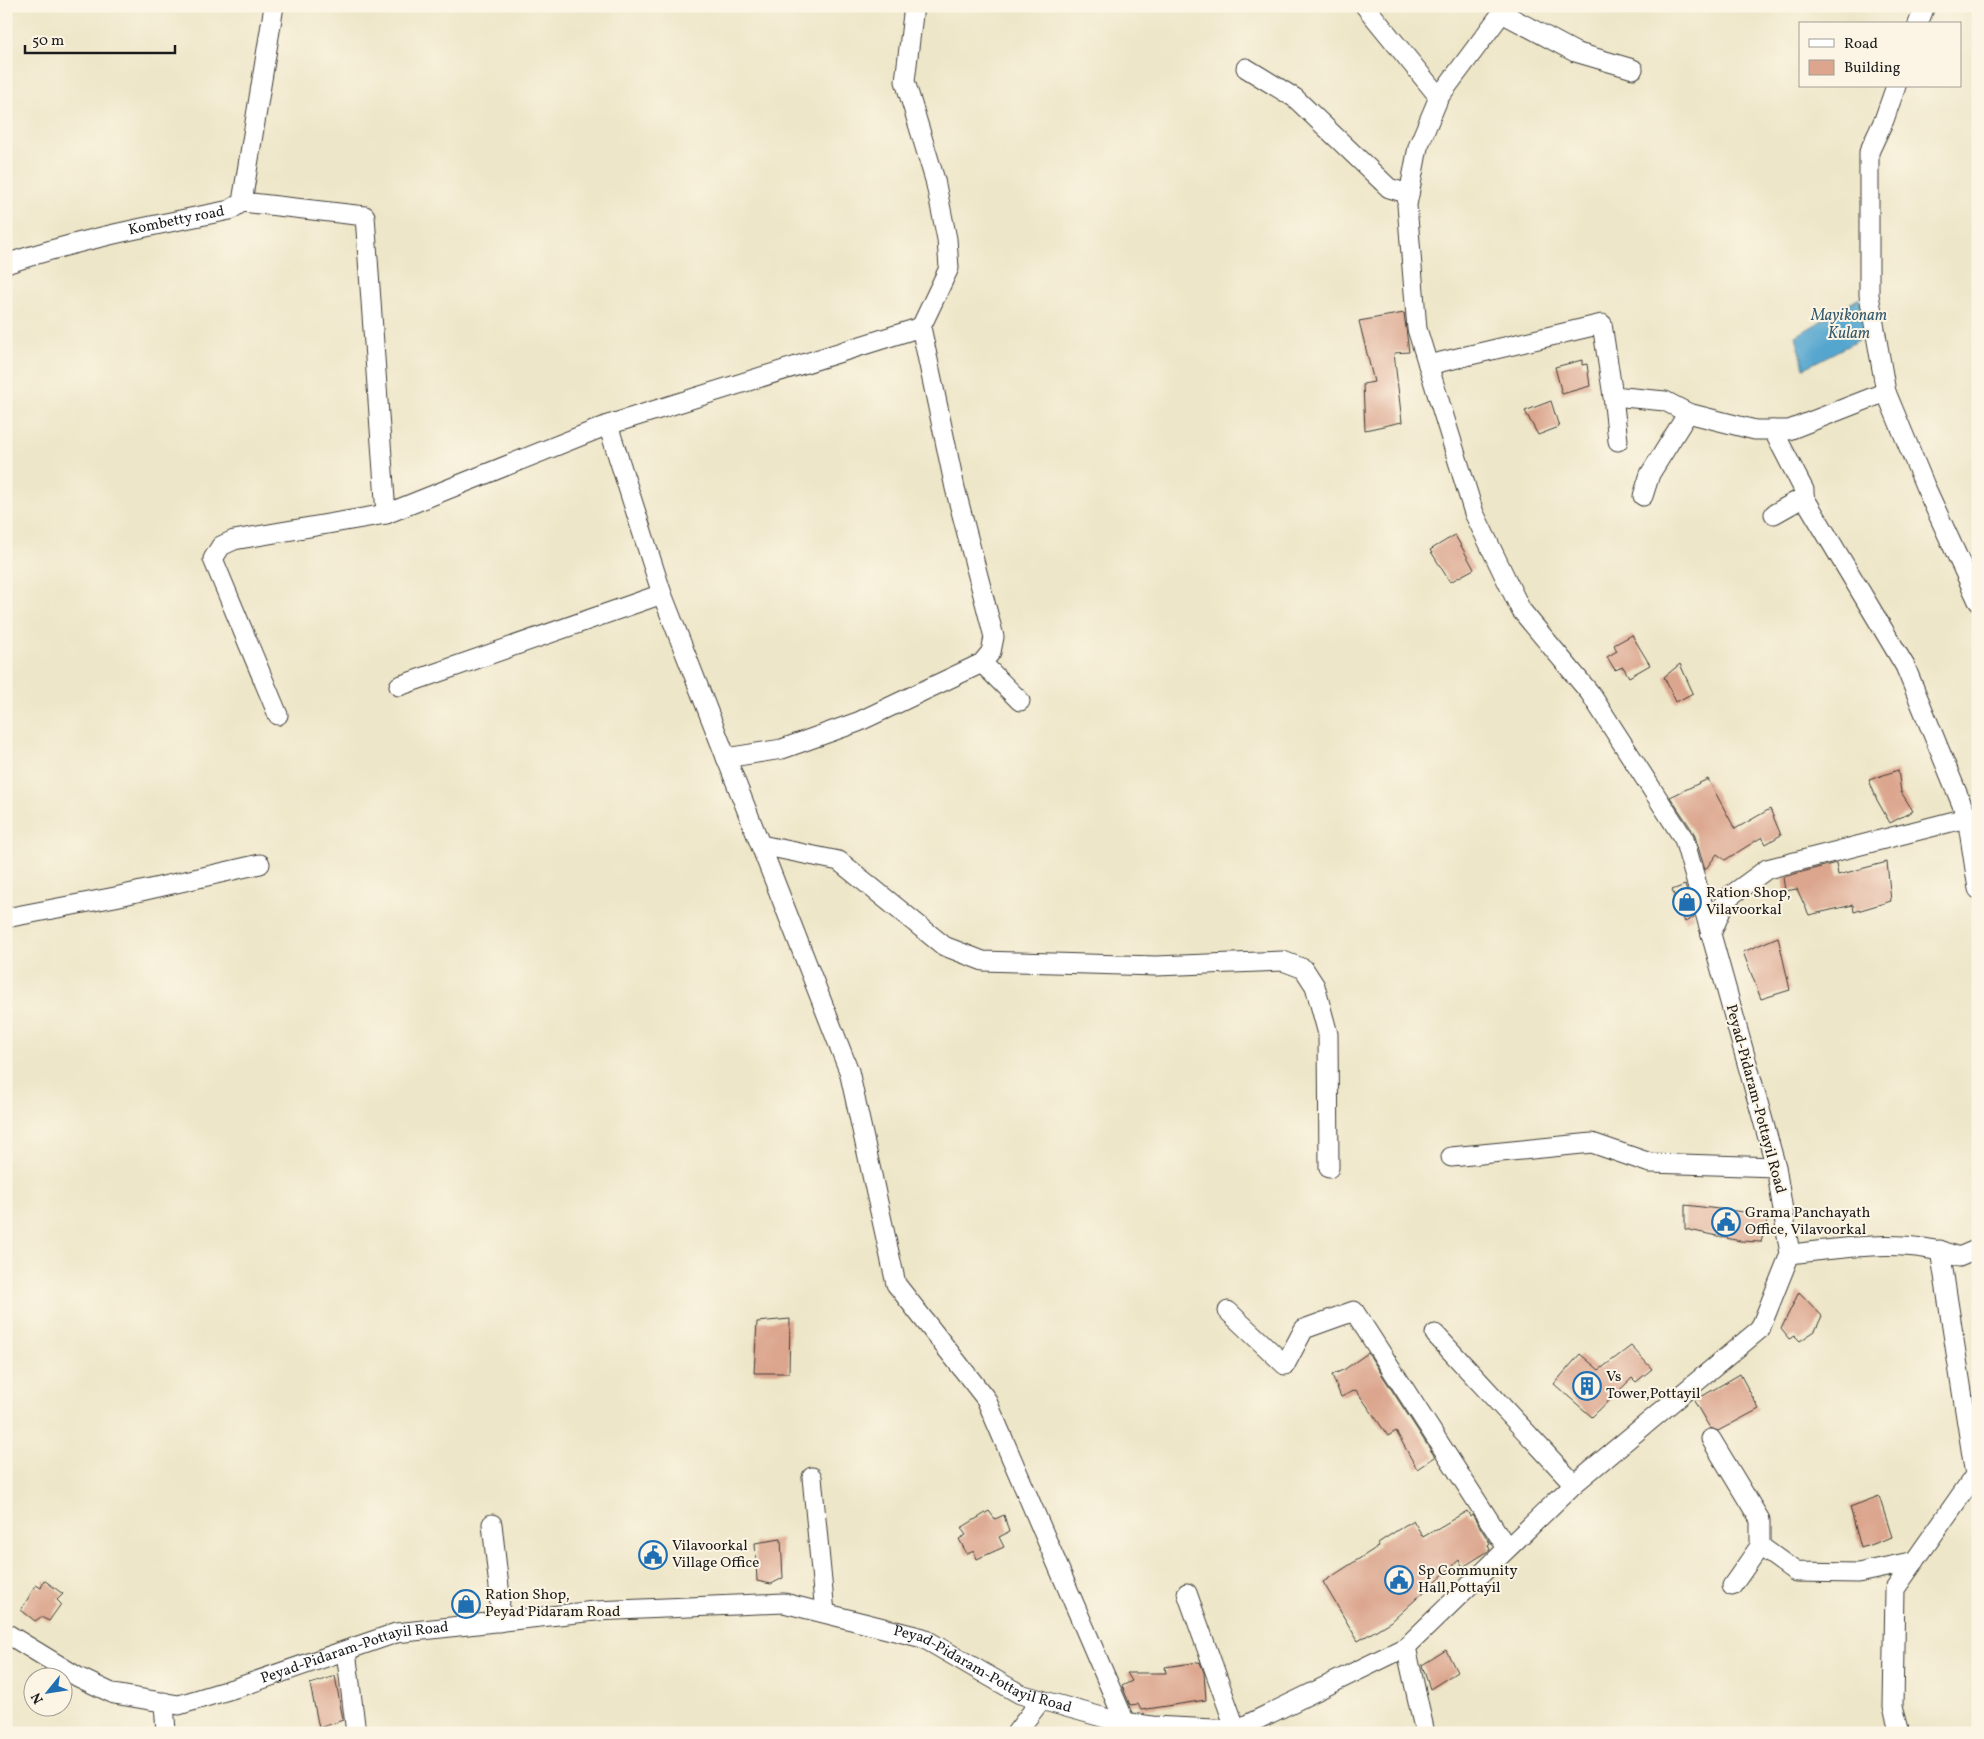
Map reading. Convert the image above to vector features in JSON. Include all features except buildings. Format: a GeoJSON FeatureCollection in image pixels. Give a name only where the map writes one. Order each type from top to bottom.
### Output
{"type":"FeatureCollection","features":[{"type":"Feature","properties":{"kind":"street","name":"Kombetty road"},"geometry":{"type":"LineString","coordinates":[[6,264],[38,253],[111,235],[230,210],[242,202],[274,6]]}},
{"type":"Feature","properties":{"kind":"street"},"geometry":{"type":"LineString","coordinates":[[726,758],[782,749],[858,722],[982,663],[991,652],[994,637],[955,488],[921,327],[949,268],[947,239],[935,180],[905,81],[914,6]]}},
{"type":"Feature","properties":{"kind":"street"},"geometry":{"type":"LineString","coordinates":[[1365,6],[1439,97]]}},
{"type":"Feature","properties":{"kind":"street"},"geometry":{"type":"LineString","coordinates":[[1919,22],[1925,6]]}},
{"type":"Feature","properties":{"kind":"street"},"geometry":{"type":"LineString","coordinates":[[1505,10],[1575,52],[1633,69]]}},
{"type":"Feature","properties":{"kind":"street","name":"Peyad-Pidaram-Pottayil Road"},"geometry":{"type":"LineString","coordinates":[[6,1634],[78,1678],[114,1694],[179,1705],[396,1633],[595,1611],[784,1603],[923,1638],[1020,1694],[1041,1700],[1125,1722],[1152,1726],[1236,1730],[1406,1648],[1574,1484],[1760,1329],[1790,1254],[1776,1167],[1684,839],[1590,693],[1521,610],[1474,513],[1417,329],[1407,205],[1418,147],[1439,97],[1505,10]]}},
{"type":"Feature","properties":{"kind":"street"},"geometry":{"type":"LineString","coordinates":[[1246,68],[1295,98],[1389,188],[1409,194]]}},
{"type":"Feature","properties":{"kind":"street"},"geometry":{"type":"LineString","coordinates":[[1895,88],[1884,120],[1869,152],[1870,295],[1886,392],[1925,486],[1978,601]]}},
{"type":"Feature","properties":{"kind":"street"},"geometry":{"type":"LineString","coordinates":[[242,202],[365,216],[386,514]]}},
{"type":"Feature","properties":{"kind":"street"},"geometry":{"type":"LineString","coordinates":[[1428,365],[1602,324],[1618,441]]}},
{"type":"Feature","properties":{"kind":"street"},"geometry":{"type":"LineString","coordinates":[[278,715],[213,559],[220,546],[234,540],[386,514],[608,425],[921,327]]}},
{"type":"Feature","properties":{"kind":"street"},"geometry":{"type":"LineString","coordinates":[[1613,396],[1665,401],[1688,413],[1738,427],[1755,430],[1789,430],[1886,392]]}},
{"type":"Feature","properties":{"kind":"street"},"geometry":{"type":"LineString","coordinates":[[1643,496],[1650,474],[1688,413]]}},
{"type":"Feature","properties":{"kind":"street"},"geometry":{"type":"LineString","coordinates":[[608,425],[662,594],[849,1071],[896,1284],[986,1399],[1125,1722]]}},
{"type":"Feature","properties":{"kind":"street"},"geometry":{"type":"LineString","coordinates":[[1773,430],[1803,486],[1804,497],[1905,666],[1972,816],[1978,890]]}},
{"type":"Feature","properties":{"kind":"street"},"geometry":{"type":"LineString","coordinates":[[1774,514],[1804,497]]}},
{"type":"Feature","properties":{"kind":"street"},"geometry":{"type":"LineString","coordinates":[[399,686],[662,594]]}},
{"type":"Feature","properties":{"kind":"street"},"geometry":{"type":"LineString","coordinates":[[982,663],[1020,701]]}},
{"type":"Feature","properties":{"kind":"street"},"geometry":{"type":"LineString","coordinates":[[1711,934],[1726,899],[1767,869],[1972,816]]}},
{"type":"Feature","properties":{"kind":"street"},"geometry":{"type":"LineString","coordinates":[[760,845],[839,861],[944,946],[983,961],[1156,966],[1283,961],[1304,969],[1315,986],[1328,1034],[1329,1168]]}},
{"type":"Feature","properties":{"kind":"street"},"geometry":{"type":"LineString","coordinates":[[6,918],[115,897],[260,864]]}},
{"type":"Feature","properties":{"kind":"street"},"geometry":{"type":"LineString","coordinates":[[1451,1157],[1592,1143],[1650,1164],[1776,1167]]}},
{"type":"Feature","properties":{"kind":"street"},"geometry":{"type":"LineString","coordinates":[[1790,1254],[1870,1245],[1940,1250],[1958,1257],[1978,1249]]}},
{"type":"Feature","properties":{"kind":"street"},"geometry":{"type":"LineString","coordinates":[[1900,1733],[1893,1707],[1894,1589],[1975,1475],[1940,1250]]}},
{"type":"Feature","properties":{"kind":"street"},"geometry":{"type":"LineString","coordinates":[[1228,1311],[1285,1365],[1304,1329],[1354,1311],[1507,1548]]}},
{"type":"Feature","properties":{"kind":"street"},"geometry":{"type":"LineString","coordinates":[[1435,1334],[1574,1484]]}},
{"type":"Feature","properties":{"kind":"street"},"geometry":{"type":"LineString","coordinates":[[1711,1439],[1760,1520],[1760,1546],[1732,1586]]}},
{"type":"Feature","properties":{"kind":"street"},"geometry":{"type":"LineString","coordinates":[[812,1478],[825,1613]]}},
{"type":"Feature","properties":{"kind":"street"},"geometry":{"type":"LineString","coordinates":[[492,1524],[500,1596],[499,1622]]}},
{"type":"Feature","properties":{"kind":"street"},"geometry":{"type":"LineString","coordinates":[[1760,1546],[1796,1572],[1858,1574],[1915,1560]]}},
{"type":"Feature","properties":{"kind":"street"},"geometry":{"type":"LineString","coordinates":[[1187,1593],[1236,1730]]}},
{"type":"Feature","properties":{"kind":"street"},"geometry":{"type":"LineString","coordinates":[[1406,1648],[1425,1733]]}},
{"type":"Feature","properties":{"kind":"street"},"geometry":{"type":"LineString","coordinates":[[346,1650],[356,1733]]}},
{"type":"Feature","properties":{"kind":"street"},"geometry":{"type":"LineString","coordinates":[[1016,1733],[1041,1700]]}},
{"type":"Feature","properties":{"kind":"street"},"geometry":{"type":"LineString","coordinates":[[164,1702],[166,1733]]}},
{"type":"Feature","properties":{"kind":"water","name":"Mayikonam Kulam"},"geometry":{"type":"Polygon","coordinates":[[[1859,298],[1871,334],[1804,368],[1796,336],[1859,298]]]}},
{"type":"Feature","properties":{"kind":"place","name":"Ration Shop, Vilavoorkal"},"geometry":{"type":"Point","coordinates":[1687,902]}},
{"type":"Feature","properties":{"kind":"place","name":"Grama Panchayath Office, Vilavoorkal"},"geometry":{"type":"Point","coordinates":[1726,1222]}},
{"type":"Feature","properties":{"kind":"place","name":"Vs Tower,Pottayil"},"geometry":{"type":"Point","coordinates":[1587,1386]}},
{"type":"Feature","properties":{"kind":"place","name":"Vilavoorkal Village Office"},"geometry":{"type":"Point","coordinates":[653,1555]}},
{"type":"Feature","properties":{"kind":"place","name":"Sp Community Hall,Pottayil"},"geometry":{"type":"Point","coordinates":[1399,1580]}},
{"type":"Feature","properties":{"kind":"place","name":"Ration Shop, Peyad Pidaram Road"},"geometry":{"type":"Point","coordinates":[466,1604]}}]}
